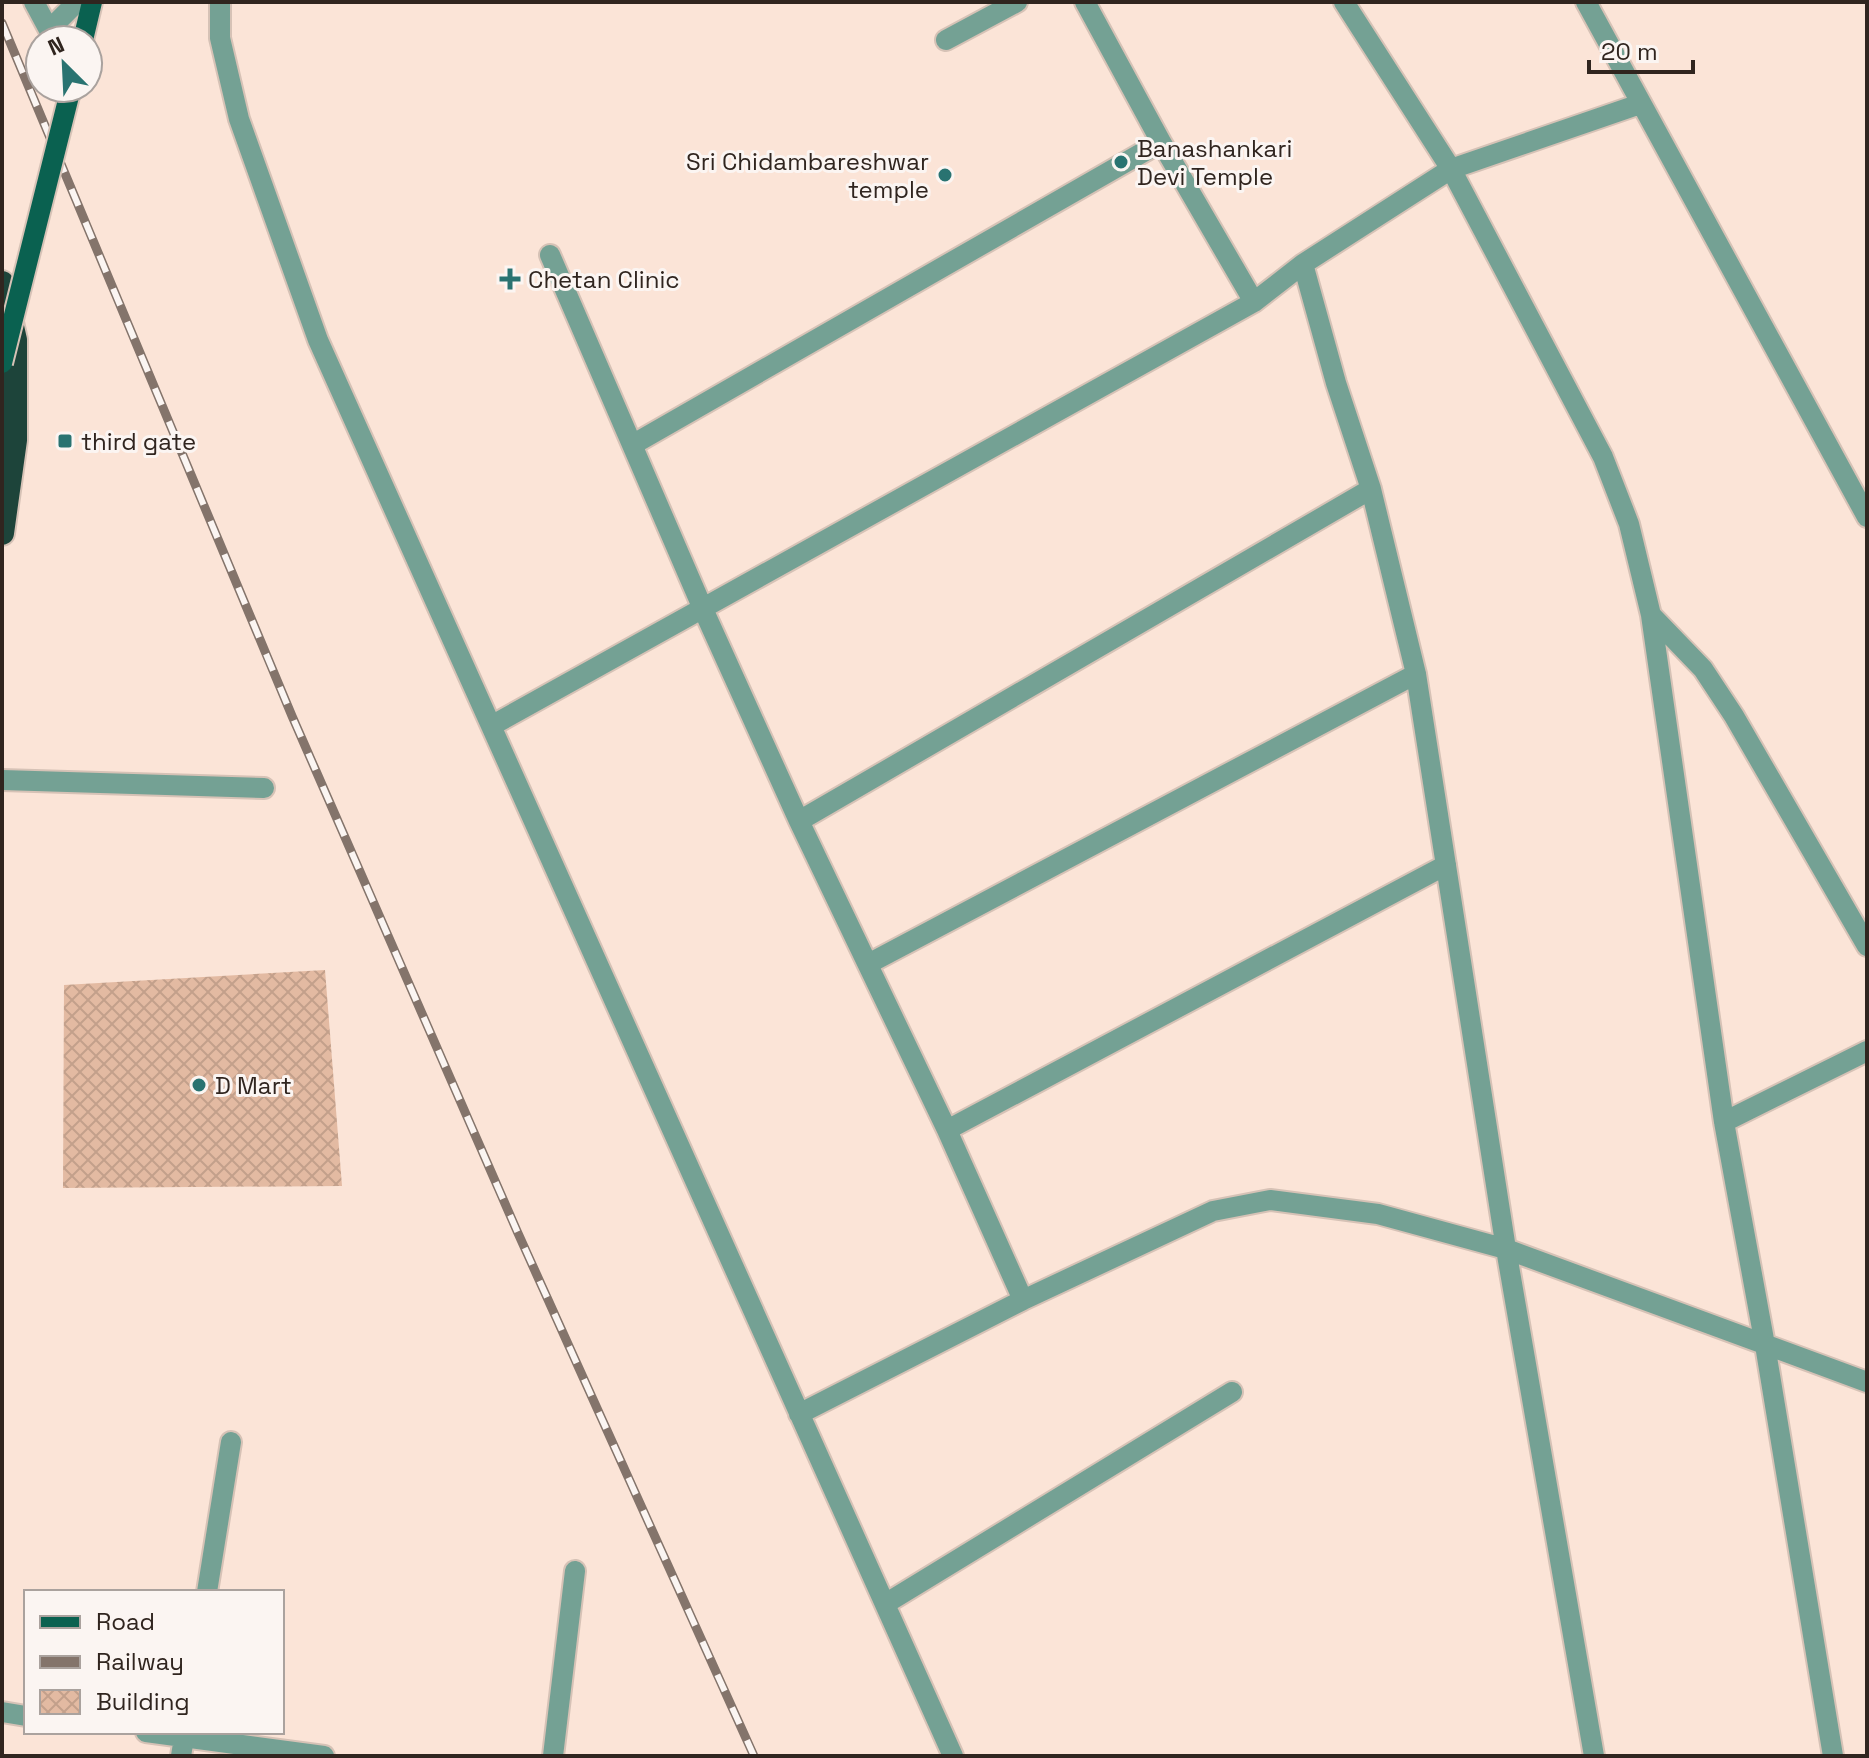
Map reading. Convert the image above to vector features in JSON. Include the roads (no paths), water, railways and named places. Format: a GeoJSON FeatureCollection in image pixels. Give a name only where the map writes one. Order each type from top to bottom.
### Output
{"type":"FeatureCollection","features":[{"type":"Feature","properties":{"kind":"highway"},"geometry":{"type":"LineString","coordinates":[[2,283],[15,340],[15,440],[2,533]]}},
{"type":"Feature","properties":{"kind":"main road"},"geometry":{"type":"LineString","coordinates":[[87,24],[92,2]]}},
{"type":"Feature","properties":{"kind":"main road"},"geometry":{"type":"LineString","coordinates":[[2,363],[67,104]]}},
{"type":"Feature","properties":{"kind":"street"},"geometry":{"type":"LineString","coordinates":[[34,2],[49,30],[77,2]]}},
{"type":"Feature","properties":{"kind":"street"},"geometry":{"type":"LineString","coordinates":[[220,2],[220,38],[239,119],[318,340],[953,1756]]}},
{"type":"Feature","properties":{"kind":"street"},"geometry":{"type":"LineString","coordinates":[[946,40],[1017,2]]}},
{"type":"Feature","properties":{"kind":"street"},"geometry":{"type":"LineString","coordinates":[[1085,2],[1161,142],[1254,302]]}},
{"type":"Feature","properties":{"kind":"street"},"geometry":{"type":"LineString","coordinates":[[1344,2],[1451,169],[1603,457],[1629,524],[1651,615],[1724,1122],[1765,1345],[1833,1756]]}},
{"type":"Feature","properties":{"kind":"street"},"geometry":{"type":"LineString","coordinates":[[1586,2],[1867,517]]}},
{"type":"Feature","properties":{"kind":"street"},"geometry":{"type":"LineString","coordinates":[[491,726],[1254,302],[1303,264],[1451,169],[1640,104]]}},
{"type":"Feature","properties":{"kind":"street"},"geometry":{"type":"LineString","coordinates":[[632,445],[1161,142]]}},
{"type":"Feature","properties":{"kind":"street"},"geometry":{"type":"LineString","coordinates":[[550,255],[703,609],[799,821],[947,1130],[1023,1300]]}},
{"type":"Feature","properties":{"kind":"street"},"geometry":{"type":"LineString","coordinates":[[1303,264],[1336,383],[1371,489],[1416,674],[1506,1249],[1594,1756]]}},
{"type":"Feature","properties":{"kind":"street"},"geometry":{"type":"LineString","coordinates":[[799,821],[1371,489]]}},
{"type":"Feature","properties":{"kind":"street"},"geometry":{"type":"LineString","coordinates":[[1651,615],[1703,669],[1726,704],[1867,946]]}},
{"type":"Feature","properties":{"kind":"street"},"geometry":{"type":"LineString","coordinates":[[868,964],[1416,674]]}},
{"type":"Feature","properties":{"kind":"street"},"geometry":{"type":"LineString","coordinates":[[2,780],[264,788]]}},
{"type":"Feature","properties":{"kind":"street"},"geometry":{"type":"LineString","coordinates":[[947,1130],[1446,865]]}},
{"type":"Feature","properties":{"kind":"street"},"geometry":{"type":"LineString","coordinates":[[1724,1122],[1867,1051]]}},
{"type":"Feature","properties":{"kind":"street"},"geometry":{"type":"LineString","coordinates":[[799,1414],[1023,1300],[1213,1211],[1270,1200],[1378,1214],[1506,1249],[1867,1382]]}},
{"type":"Feature","properties":{"kind":"street"},"geometry":{"type":"LineString","coordinates":[[885,1604],[1232,1392]]}},
{"type":"Feature","properties":{"kind":"street"},"geometry":{"type":"LineString","coordinates":[[207,1590],[231,1442]]}},
{"type":"Feature","properties":{"kind":"street"},"geometry":{"type":"LineString","coordinates":[[553,1756],[575,1571]]}},
{"type":"Feature","properties":{"kind":"street"},"geometry":{"type":"LineString","coordinates":[[2,1712],[24,1716]]}},
{"type":"Feature","properties":{"kind":"street"},"geometry":{"type":"LineString","coordinates":[[153,1734],[183,1742],[324,1756]]}},
{"type":"Feature","properties":{"kind":"railway"},"geometry":{"type":"LineString","coordinates":[[2,23],[292,716],[517,1231],[754,1756]]}},
{"type":"Feature","properties":{"kind":"place","name":"Banashankari Devi Temple"},"geometry":{"type":"Point","coordinates":[1121,162]}},
{"type":"Feature","properties":{"kind":"place","name":"Sri Chidambareshwar temple"},"geometry":{"type":"Point","coordinates":[945,175]}},
{"type":"Feature","properties":{"kind":"place","name":"Chetan Clinic"},"geometry":{"type":"Point","coordinates":[510,279]}},
{"type":"Feature","properties":{"kind":"place","name":"third gate"},"geometry":{"type":"Point","coordinates":[65,441]}},
{"type":"Feature","properties":{"kind":"place","name":"D Mart"},"geometry":{"type":"Point","coordinates":[199,1085]}}]}
